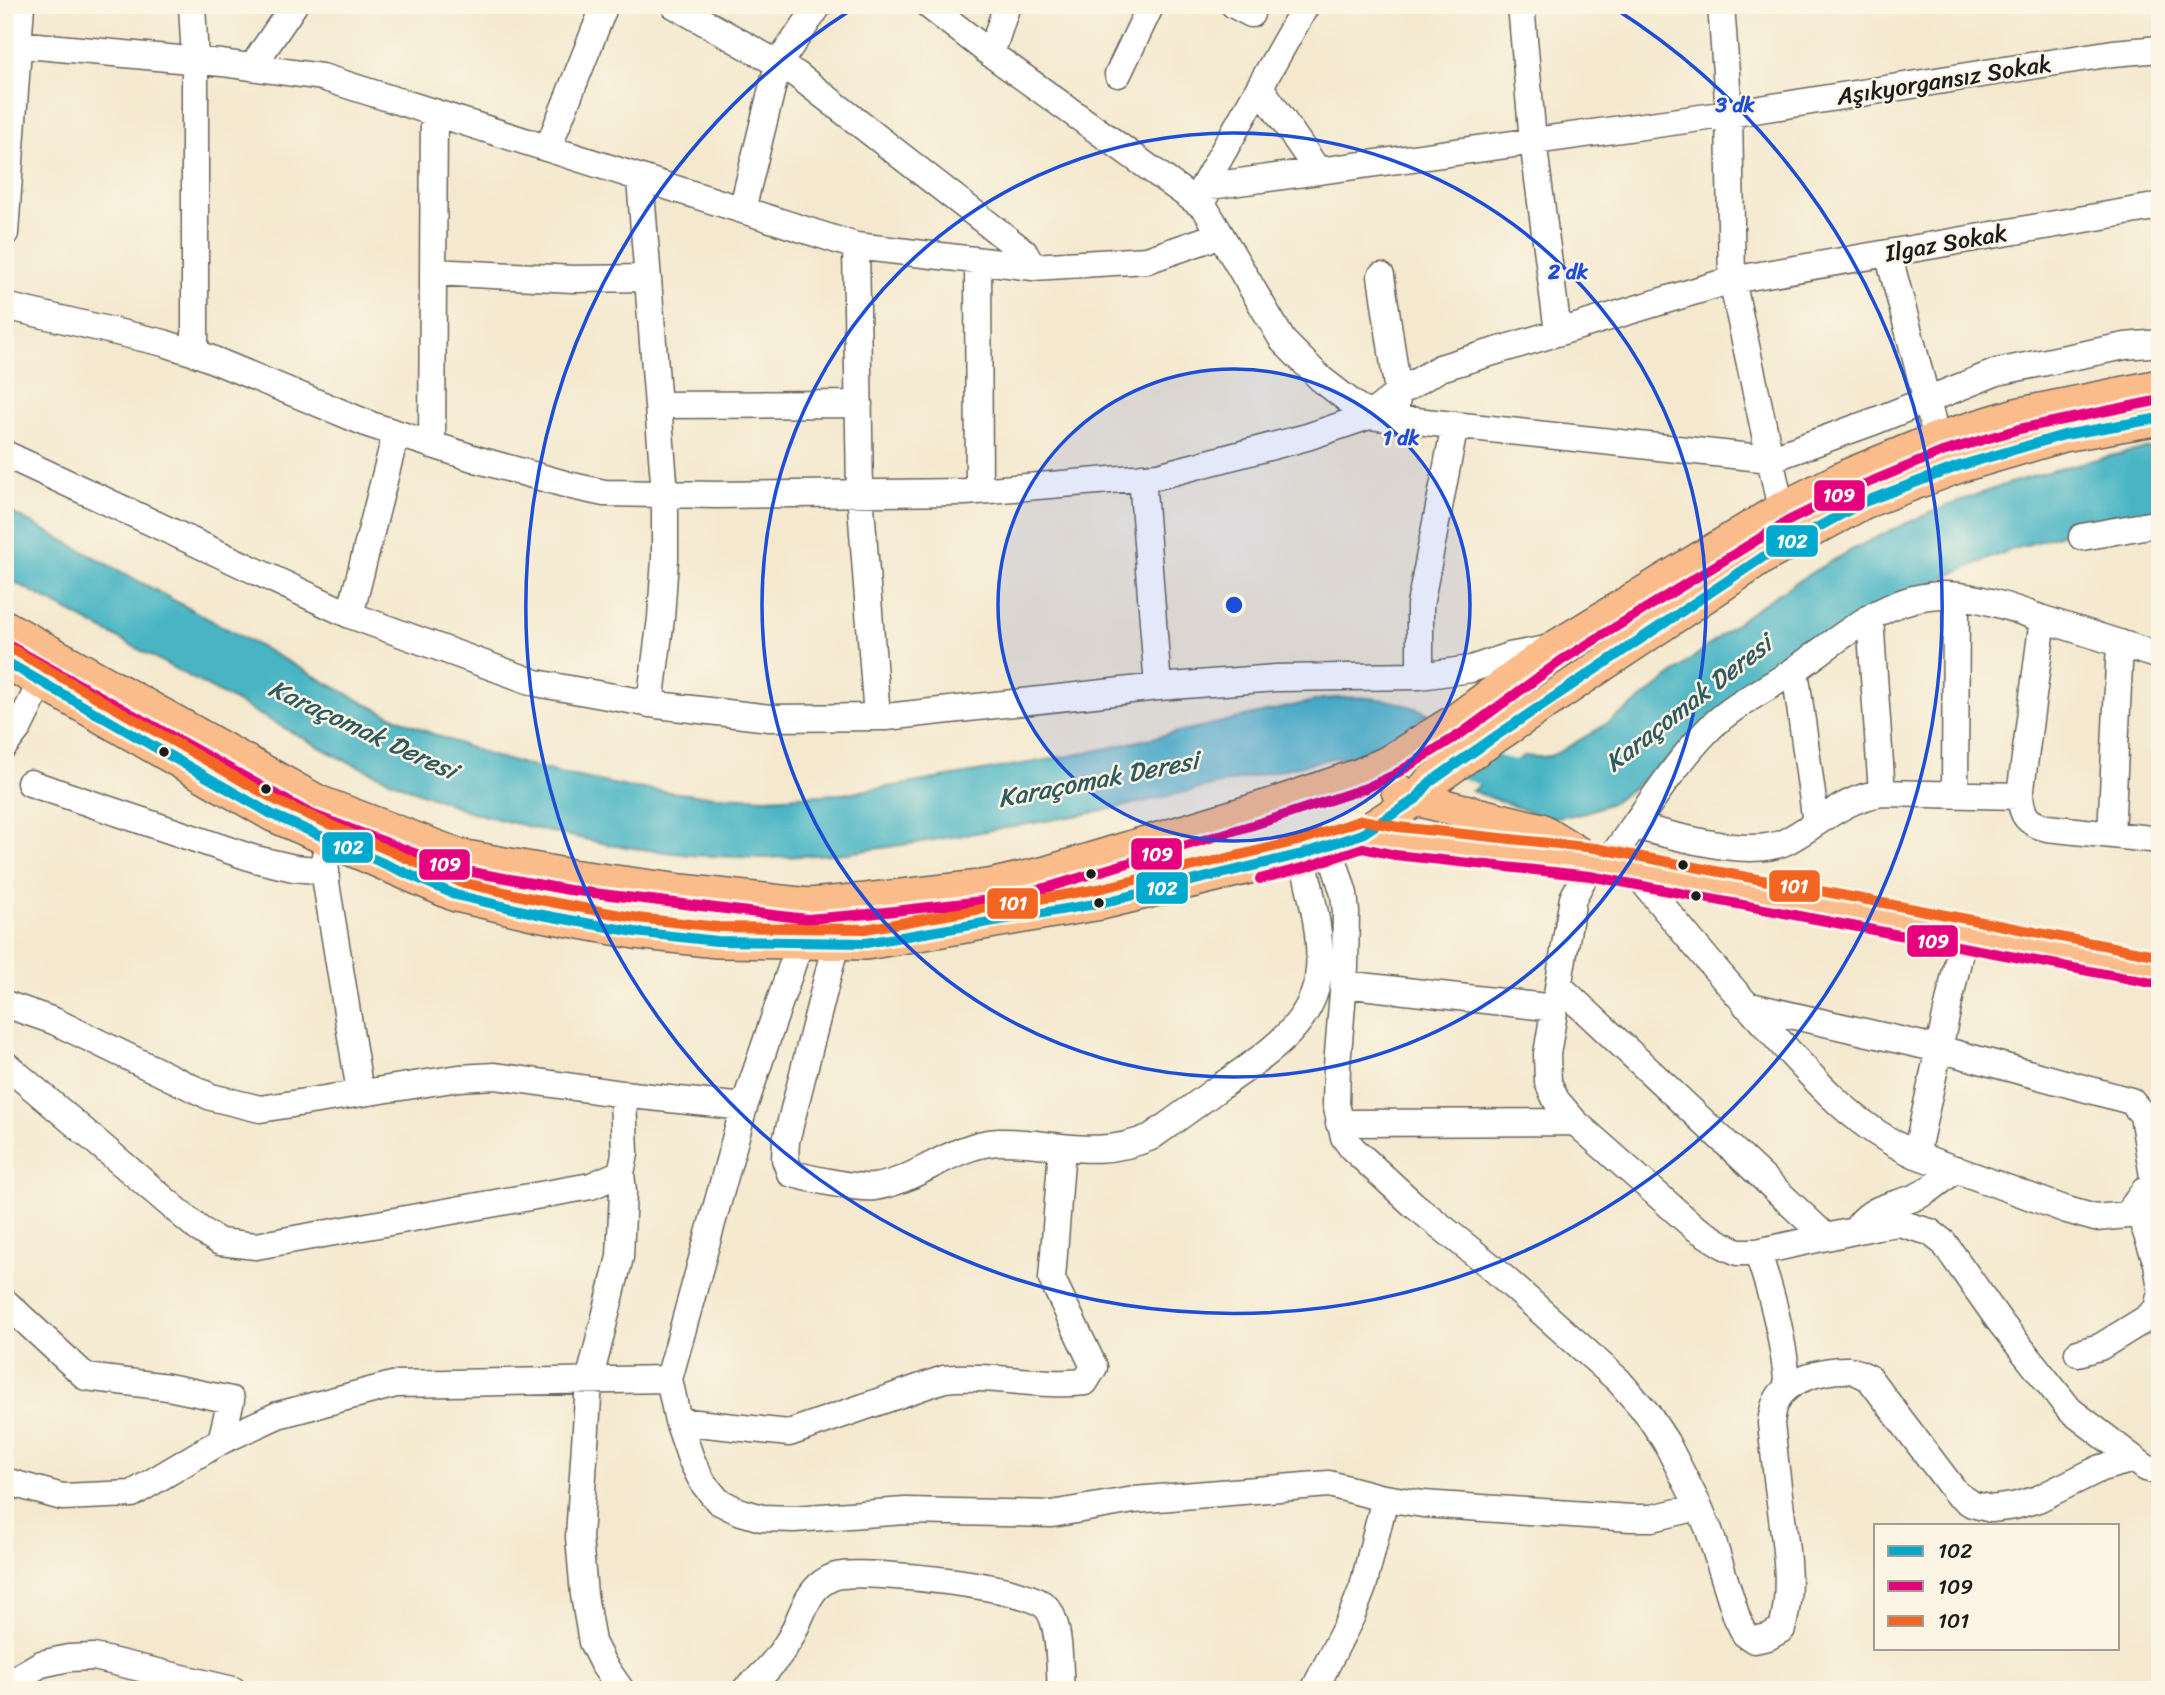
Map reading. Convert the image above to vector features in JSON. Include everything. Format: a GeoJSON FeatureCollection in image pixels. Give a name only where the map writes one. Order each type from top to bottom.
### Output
{"type":"FeatureCollection","features":[{"type":"Feature","properties":{"kind":"main road"},"geometry":{"type":"LineString","coordinates":[[5,627],[318,802],[460,856],[571,876],[809,905],[989,886],[1046,873],[1272,805],[1374,769],[1455,721],[1554,648],[1781,509],[1847,476],[1937,439],[2016,415],[2160,386]]}},
{"type":"Feature","properties":{"kind":"main road"},"geometry":{"type":"LineString","coordinates":[[5,661],[273,815],[456,895],[537,914],[635,932],[717,941],[866,943],[1101,903],[1189,884],[1362,834],[1496,736],[1752,565],[1864,502],[1959,466],[2064,435],[2160,418]]}},
{"type":"Feature","properties":{"kind":"main road"},"geometry":{"type":"LineString","coordinates":[[1374,769],[1422,791],[1541,830],[1611,865]]}},
{"type":"Feature","properties":{"kind":"main road"},"geometry":{"type":"LineString","coordinates":[[1272,805],[1268,817],[1269,836],[1274,848],[1305,852]]}},
{"type":"Feature","properties":{"kind":"main road"},"geometry":{"type":"LineString","coordinates":[[1176,834],[1189,884]]}},
{"type":"Feature","properties":{"kind":"main road"},"geometry":{"type":"LineString","coordinates":[[1362,834],[1396,841],[1611,865],[2160,970]]}},
{"type":"Feature","properties":{"kind":"street"},"geometry":{"type":"LineString","coordinates":[[5,233],[12,44],[20,5]]}},
{"type":"Feature","properties":{"kind":"street"},"geometry":{"type":"LineString","coordinates":[[192,5],[195,60],[195,353]]}},
{"type":"Feature","properties":{"kind":"street"},"geometry":{"type":"LineString","coordinates":[[252,67],[294,5]]}},
{"type":"Feature","properties":{"kind":"street"},"geometry":{"type":"LineString","coordinates":[[548,148],[606,5]]}},
{"type":"Feature","properties":{"kind":"street"},"geometry":{"type":"LineString","coordinates":[[674,5],[796,75],[1024,252],[1033,267]]}},
{"type":"Feature","properties":{"kind":"street"},"geometry":{"type":"LineString","coordinates":[[742,210],[778,64],[819,5]]}},
{"type":"Feature","properties":{"kind":"street"},"geometry":{"type":"LineString","coordinates":[[928,5],[991,54],[1204,197],[1220,235],[1283,341],[1321,379],[1387,409],[1455,425],[1770,459],[1997,372],[2112,349],[2160,343]]}},
{"type":"Feature","properties":{"kind":"street"},"geometry":{"type":"LineString","coordinates":[[991,54],[1007,5]]}},
{"type":"Feature","properties":{"kind":"street"},"geometry":{"type":"LineString","coordinates":[[1118,75],[1151,5]]}},
{"type":"Feature","properties":{"kind":"street"},"geometry":{"type":"LineString","coordinates":[[1204,197],[1306,5]]}},
{"type":"Feature","properties":{"kind":"street"},"geometry":{"type":"LineString","coordinates":[[1521,5],[1533,141],[1558,332]]}},
{"type":"Feature","properties":{"kind":"street"},"geometry":{"type":"LineString","coordinates":[[1721,5],[1729,114],[1732,279],[1790,543]]}},
{"type":"Feature","properties":{"kind":"street"},"geometry":{"type":"LineString","coordinates":[[12,44],[195,60],[322,77],[856,246],[1033,267],[1147,260],[1220,235]]}},
{"type":"Feature","properties":{"kind":"street","name":"Aşıkyorgansız Sokak"},"geometry":{"type":"LineString","coordinates":[[1204,197],[1318,171],[1729,114],[2113,52],[2160,49]]}},
{"type":"Feature","properties":{"kind":"street"},"geometry":{"type":"LineString","coordinates":[[1260,88],[1318,171]]}},
{"type":"Feature","properties":{"kind":"street"},"geometry":{"type":"LineString","coordinates":[[432,445],[434,112]]}},
{"type":"Feature","properties":{"kind":"street"},"geometry":{"type":"LineString","coordinates":[[640,179],[665,494],[665,571],[650,704]]}},
{"type":"Feature","properties":{"kind":"street","name":"Ilgaz Sokak"},"geometry":{"type":"LineString","coordinates":[[1387,409],[1440,368],[1732,279],[2160,206]]}},
{"type":"Feature","properties":{"kind":"street"},"geometry":{"type":"LineString","coordinates":[[856,246],[860,493],[877,717]]}},
{"type":"Feature","properties":{"kind":"street"},"geometry":{"type":"LineString","coordinates":[[1888,253],[1937,439]]}},
{"type":"Feature","properties":{"kind":"street"},"geometry":{"type":"LineString","coordinates":[[978,261],[979,491]]}},
{"type":"Feature","properties":{"kind":"street"},"geometry":{"type":"LineString","coordinates":[[433,272],[573,279],[648,278]]}},
{"type":"Feature","properties":{"kind":"street"},"geometry":{"type":"LineString","coordinates":[[1381,276],[1387,409]]}},
{"type":"Feature","properties":{"kind":"street"},"geometry":{"type":"LineString","coordinates":[[5,306],[164,343],[396,433],[572,486],[604,493],[979,491],[1158,476],[1248,454],[1387,409]]}},
{"type":"Feature","properties":{"kind":"street"},"geometry":{"type":"LineString","coordinates":[[658,405],[859,404]]}},
{"type":"Feature","properties":{"kind":"street"},"geometry":{"type":"LineString","coordinates":[[1420,676],[1420,605],[1455,425]]}},
{"type":"Feature","properties":{"kind":"street"},"geometry":{"type":"LineString","coordinates":[[350,615],[396,433]]}},
{"type":"Feature","properties":{"kind":"street"},"geometry":{"type":"LineString","coordinates":[[5,454],[350,615],[537,683],[650,704],[770,719],[877,717],[1158,687],[1276,678],[1420,676],[1471,669],[1509,656],[1554,648]]}},
{"type":"Feature","properties":{"kind":"street"},"geometry":{"type":"LineString","coordinates":[[1142,477],[1158,687]]}},
{"type":"Feature","properties":{"kind":"street"},"geometry":{"type":"LineString","coordinates":[[2082,537],[2160,523]]}},
{"type":"Feature","properties":{"kind":"street"},"geometry":{"type":"LineString","coordinates":[[2160,656],[2001,604],[1956,596],[1924,596],[1908,600],[1870,618],[1836,639],[1795,670],[1734,706],[1705,733],[1634,826],[1611,865],[1573,898],[1547,1054],[1548,1082],[1556,1100],[1575,1122],[1694,1227],[1738,1252],[1757,1252],[1899,1223],[1930,1232],[1944,1242],[2000,1322],[2070,1410],[2146,1468],[2160,1472]]}},
{"type":"Feature","properties":{"kind":"street"},"geometry":{"type":"LineString","coordinates":[[1955,794],[1956,596]]}},
{"type":"Feature","properties":{"kind":"street"},"geometry":{"type":"LineString","coordinates":[[1870,618],[1882,793]]}},
{"type":"Feature","properties":{"kind":"street"},"geometry":{"type":"LineString","coordinates":[[2043,619],[2020,796],[2025,817],[2034,825],[2160,840]]}},
{"type":"Feature","properties":{"kind":"street"},"geometry":{"type":"LineString","coordinates":[[2111,835],[2120,643]]}},
{"type":"Feature","properties":{"kind":"street"},"geometry":{"type":"LineString","coordinates":[[1795,670],[1816,823]]}},
{"type":"Feature","properties":{"kind":"street"},"geometry":{"type":"LineString","coordinates":[[5,745],[19,727],[41,682]]}},
{"type":"Feature","properties":{"kind":"street"},"geometry":{"type":"LineString","coordinates":[[30,783],[255,859],[294,868],[326,871]]}},
{"type":"Feature","properties":{"kind":"street"},"geometry":{"type":"LineString","coordinates":[[1634,826],[1720,845],[1754,849],[1786,842],[1865,795],[1882,793],[2020,796]]}},
{"type":"Feature","properties":{"kind":"street"},"geometry":{"type":"LineString","coordinates":[[325,838],[326,871],[360,1093]]}},
{"type":"Feature","properties":{"kind":"street"},"geometry":{"type":"LineString","coordinates":[[1305,852],[1344,894],[1344,984],[1336,1104],[1344,1137],[1352,1148],[1405,1197],[1488,1264],[1618,1380],[1647,1413],[1699,1507],[1745,1634],[1754,1640],[1768,1637],[1782,1629],[1788,1594],[1787,1558],[1771,1423],[1776,1401],[1787,1387],[1807,1377],[1852,1370],[1869,1378],[1957,1494],[1972,1504],[1991,1509],[2038,1499],[2101,1468],[2134,1459]]}},
{"type":"Feature","properties":{"kind":"street"},"geometry":{"type":"LineString","coordinates":[[836,943],[786,1141],[785,1159],[790,1173],[873,1187],[910,1176],[969,1147],[998,1142],[1087,1151],[1133,1145],[1151,1137],[1275,1048],[1303,1017],[1314,998],[1320,947],[1305,852]]}},
{"type":"Feature","properties":{"kind":"street"},"geometry":{"type":"LineString","coordinates":[[1611,865],[1675,923],[1746,1004],[1839,1105],[1869,1129],[1916,1155],[2095,1218],[2127,1215],[2157,1182],[2143,1115],[2132,1101],[1939,1049],[1746,1004]]}},
{"type":"Feature","properties":{"kind":"street"},"geometry":{"type":"LineString","coordinates":[[1916,1155],[1964,933]]}},
{"type":"Feature","properties":{"kind":"street"},"geometry":{"type":"LineString","coordinates":[[800,942],[744,1107],[669,1379],[678,1421],[691,1459],[703,1483],[718,1501],[738,1511],[762,1518],[794,1519],[905,1511],[1052,1514],[1134,1500],[1329,1484],[1423,1504],[1652,1518],[1699,1507]]}},
{"type":"Feature","properties":{"kind":"street"},"geometry":{"type":"LineString","coordinates":[[1344,984],[1557,997],[1826,1237]]}},
{"type":"Feature","properties":{"kind":"street"},"geometry":{"type":"LineString","coordinates":[[5,1004],[54,1021],[211,1097],[260,1109],[459,1078],[495,1076],[744,1107]]}},
{"type":"Feature","properties":{"kind":"street"},"geometry":{"type":"LineString","coordinates":[[5,1064],[199,1229],[220,1242],[256,1246],[592,1185],[621,1173]]}},
{"type":"Feature","properties":{"kind":"street"},"geometry":{"type":"LineString","coordinates":[[621,1690],[592,1642],[584,1595],[579,1537],[589,1382],[620,1257],[623,1203],[621,1173],[625,1154],[623,1094]]}},
{"type":"Feature","properties":{"kind":"street"},"geometry":{"type":"LineString","coordinates":[[1339,1123],[1575,1122]]}},
{"type":"Feature","properties":{"kind":"street"},"geometry":{"type":"LineString","coordinates":[[678,1421],[789,1433],[944,1379],[968,1376],[1059,1385],[1086,1382],[1094,1367],[1052,1279],[1062,1148]]}},
{"type":"Feature","properties":{"kind":"street"},"geometry":{"type":"LineString","coordinates":[[1854,1231],[1863,1219],[1875,1211],[1917,1197],[1938,1185],[1955,1169]]}},
{"type":"Feature","properties":{"kind":"street"},"geometry":{"type":"LineString","coordinates":[[2136,1204],[2157,1263],[2160,1283]]}},
{"type":"Feature","properties":{"kind":"street"},"geometry":{"type":"LineString","coordinates":[[1757,1252],[1776,1309],[1783,1343],[1787,1387]]}},
{"type":"Feature","properties":{"kind":"street"},"geometry":{"type":"LineString","coordinates":[[2078,1353],[2100,1347],[2147,1318],[2157,1309],[2160,1296]]}},
{"type":"Feature","properties":{"kind":"street"},"geometry":{"type":"LineString","coordinates":[[5,1302],[86,1377],[168,1387],[231,1400],[278,1415]]}},
{"type":"Feature","properties":{"kind":"street"},"geometry":{"type":"LineString","coordinates":[[5,1480],[62,1497],[132,1494],[220,1441],[278,1415],[396,1384],[669,1379]]}},
{"type":"Feature","properties":{"kind":"street"},"geometry":{"type":"LineString","coordinates":[[220,1441],[231,1400]]}},
{"type":"Feature","properties":{"kind":"street"},"geometry":{"type":"LineString","coordinates":[[1314,1690],[1363,1587],[1385,1498]]}},
{"type":"Feature","properties":{"kind":"street"},"geometry":{"type":"LineString","coordinates":[[745,1690],[763,1676],[788,1642],[819,1585],[842,1575],[908,1575],[957,1582],[1029,1597],[1044,1603],[1055,1625],[1061,1690]]}},
{"type":"Feature","properties":{"kind":"street"},"geometry":{"type":"LineString","coordinates":[[5,1685],[41,1664],[69,1658],[94,1657],[233,1690]]}},
{"type":"Feature","properties":{"kind":"water"},"geometry":{"type":"Polygon","coordinates":[[[2160,446],[2160,513],[2061,534],[2005,552],[1901,599],[1803,656],[1614,802],[1581,814],[1547,818],[1472,791],[1524,756],[1550,756],[1607,723],[1654,690],[1767,601],[1858,547],[1906,523],[2005,485],[2107,457],[2160,446]]]}},
{"type":"Feature","properties":{"kind":"water"},"geometry":{"type":"Polygon","coordinates":[[[5,509],[366,704],[428,732],[492,756],[627,787],[696,795],[766,798],[840,794],[1086,753],[1323,699],[1377,699],[1428,713],[1364,757],[1333,758],[1098,812],[922,842],[847,853],[767,858],[691,855],[617,846],[474,813],[340,758],[5,577],[5,509]]]}},
{"type":"Feature","properties":{"kind":"waterway","name":"Karaçomak Deresi"},"geometry":{"type":"LineString","coordinates":[[1353,727],[1399,733],[1498,774],[1546,784]]}},
{"type":"Feature","properties":{"kind":"transit line","name":"109"},"geometry":{"type":"LineString","coordinates":[[5,643],[311,814],[456,869],[569,890],[807,919],[868,914],[991,900],[1049,887],[1366,788],[1394,775],[1462,733],[1562,660],[1788,521],[1853,489],[1942,452],[2019,429],[2160,400]]}},
{"type":"Feature","properties":{"kind":"transit line","name":"102"},"geometry":{"type":"LineString","coordinates":[[5,661],[273,815],[456,895],[537,914],[635,932],[717,941],[866,943],[1101,903],[1302,854],[1362,834],[1416,799],[1429,783],[1496,736],[1763,557],[1864,502],[1959,466],[2064,435],[2160,418]]}},
{"type":"Feature","properties":{"kind":"transit line","name":"101"},"geometry":{"type":"LineString","coordinates":[[12,649],[279,802],[460,882],[637,918],[718,927],[865,929],[1098,889],[1298,841],[1362,820],[1398,827],[1595,848],[2160,956]]}},
{"type":"Feature","properties":{"kind":"transit line","name":"109"},"geometry":{"type":"LineString","coordinates":[[1260,879],[1363,848],[1395,855],[1590,876],[2157,984]]}}]}
